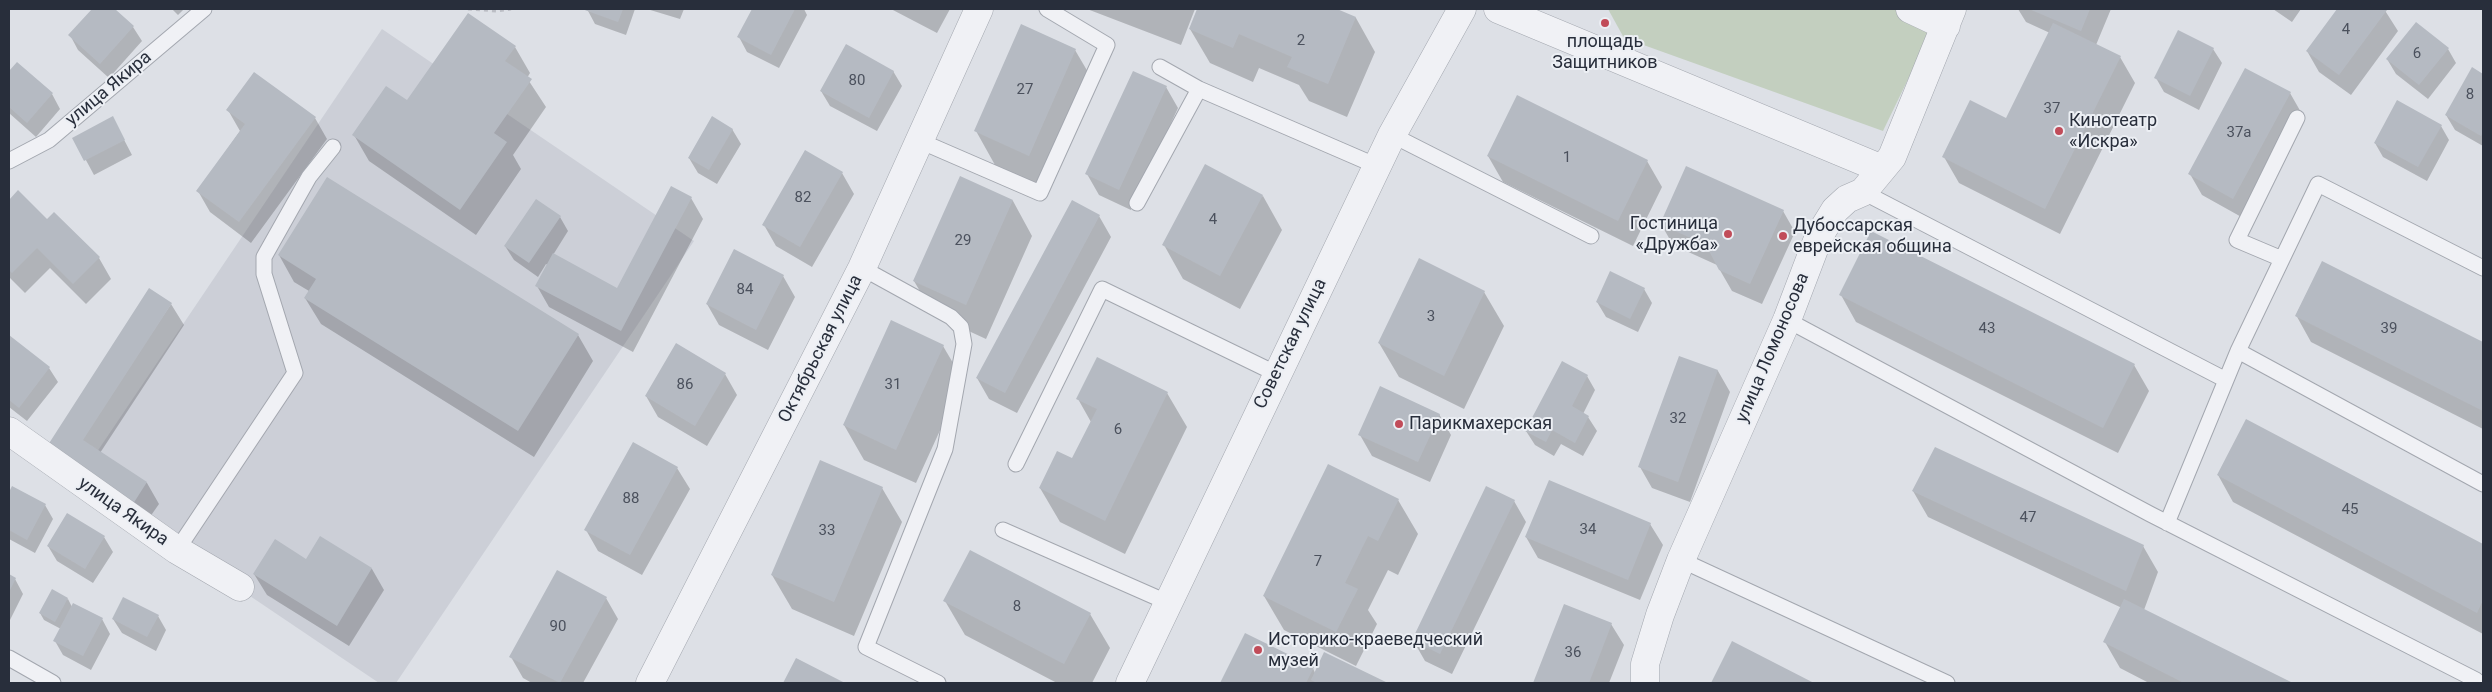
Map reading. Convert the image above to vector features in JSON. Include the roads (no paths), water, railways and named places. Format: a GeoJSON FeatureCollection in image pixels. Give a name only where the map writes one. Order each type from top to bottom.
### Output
{"type":"FeatureCollection","features":[{"type":"Feature","properties":{"kind":"street","name":"Октябрьская улица"},"geometry":{"type":"LineString","coordinates":[[650,683],[862,268],[979,9]]}},
{"type":"Feature","properties":{"kind":"street","name":"Советская улица"},"geometry":{"type":"LineString","coordinates":[[1130,683],[1392,135],[1462,9]]}},
{"type":"Feature","properties":{"kind":"street"},"geometry":{"type":"LineString","coordinates":[[1498,9],[1882,170]]}},
{"type":"Feature","properties":{"kind":"street"},"geometry":{"type":"LineString","coordinates":[[1910,9],[1949,17]]}},
{"type":"Feature","properties":{"kind":"street","name":"улица Ломоносова"},"geometry":{"type":"LineString","coordinates":[[1645,683],[1645,664],[1660,615],[1682,560],[1787,320],[1818,236],[1834,210],[1847,199],[1863,192],[1892,157],[1949,17]]}},
{"type":"Feature","properties":{"kind":"street","name":"улица Якира"},"geometry":{"type":"LineString","coordinates":[[9,431],[177,550],[240,587]]}},
{"type":"Feature","properties":{"kind":"lane","name":"улица Якира"},"geometry":{"type":"LineString","coordinates":[[9,162],[49,140],[204,9]]}},
{"type":"Feature","properties":{"kind":"lane"},"geometry":{"type":"LineString","coordinates":[[920,141],[1040,193],[1107,45],[1047,9]]}},
{"type":"Feature","properties":{"kind":"lane"},"geometry":{"type":"LineString","coordinates":[[1160,67],[1199,89],[1377,166]]}},
{"type":"Feature","properties":{"kind":"lane"},"geometry":{"type":"LineString","coordinates":[[1137,203],[1199,89]]}},
{"type":"Feature","properties":{"kind":"lane"},"geometry":{"type":"LineString","coordinates":[[2282,259],[2237,240],[2297,118]]}},
{"type":"Feature","properties":{"kind":"lane"},"geometry":{"type":"LineString","coordinates":[[1392,135],[1591,236]]}},
{"type":"Feature","properties":{"kind":"lane"},"geometry":{"type":"LineString","coordinates":[[177,550],[294,373],[264,274],[264,257],[309,176],[333,147]]}},
{"type":"Feature","properties":{"kind":"lane"},"geometry":{"type":"LineString","coordinates":[[2167,523],[2238,351],[2318,184],[2483,268]]}},
{"type":"Feature","properties":{"kind":"lane"},"geometry":{"type":"LineString","coordinates":[[1863,192],[2226,380]]}},
{"type":"Feature","properties":{"kind":"lane"},"geometry":{"type":"LineString","coordinates":[[862,268],[951,317],[960,327],[964,344],[945,449],[866,647],[938,683]]}},
{"type":"Feature","properties":{"kind":"lane"},"geometry":{"type":"LineString","coordinates":[[1016,464],[1102,290],[1277,374]]}},
{"type":"Feature","properties":{"kind":"lane"},"geometry":{"type":"LineString","coordinates":[[1787,320],[2167,523],[2477,678]]}},
{"type":"Feature","properties":{"kind":"lane"},"geometry":{"type":"LineString","coordinates":[[2238,351],[2483,484]]}},
{"type":"Feature","properties":{"kind":"lane"},"geometry":{"type":"LineString","coordinates":[[1003,530],[1169,603]]}},
{"type":"Feature","properties":{"kind":"lane"},"geometry":{"type":"LineString","coordinates":[[1682,560],[1948,683]]}},
{"type":"Feature","properties":{"kind":"lane"},"geometry":{"type":"LineString","coordinates":[[9,658],[53,683]]}},
{"type":"Feature","properties":{"kind":"place","name":"площадь Защитников"},"geometry":{"type":"Point","coordinates":[1605,23]}},
{"type":"Feature","properties":{"kind":"place","name":"Кинотеатр «Искра»"},"geometry":{"type":"Point","coordinates":[2059,131]}},
{"type":"Feature","properties":{"kind":"place","name":"Гостиница «Дружба»"},"geometry":{"type":"Point","coordinates":[1728,234]}},
{"type":"Feature","properties":{"kind":"place","name":"Дубоссарская еврейская община"},"geometry":{"type":"Point","coordinates":[1783,236]}},
{"type":"Feature","properties":{"kind":"place","name":"Парикмахерская"},"geometry":{"type":"Point","coordinates":[1399,424]}},
{"type":"Feature","properties":{"kind":"place","name":"Историко-краеведческий музей"},"geometry":{"type":"Point","coordinates":[1258,650]}}]}
